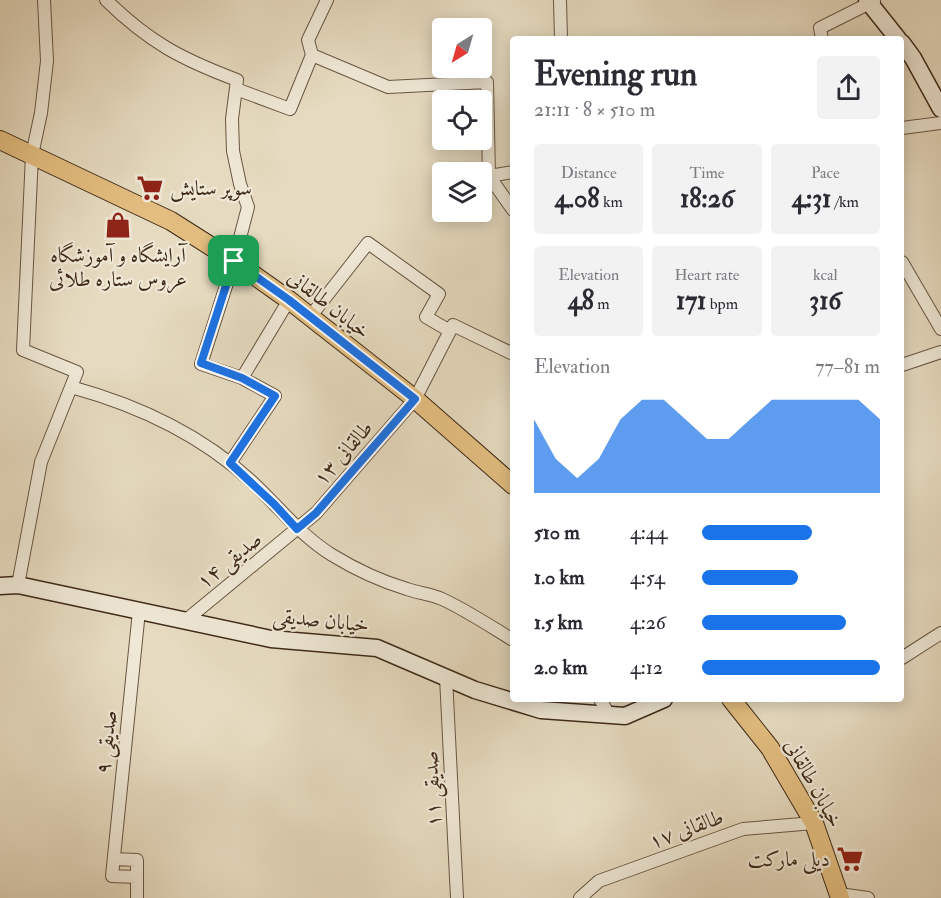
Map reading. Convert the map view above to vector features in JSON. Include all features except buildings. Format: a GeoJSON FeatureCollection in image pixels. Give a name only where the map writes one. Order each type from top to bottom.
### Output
{"type":"FeatureCollection","features":[{"type":"Feature","properties":{"kind":"main road","name":"خیابان طالقانی"},"geometry":{"type":"LineString","coordinates":[[0,140],[171,221],[234,261],[289,300],[415,399],[510,482]]}},
{"type":"Feature","properties":{"kind":"main road","name":"خیابان طالقانی"},"geometry":{"type":"LineString","coordinates":[[733,702],[770,748],[814,823],[840,896]]}},
{"type":"Feature","properties":{"kind":"street"},"geometry":{"type":"LineString","coordinates":[[18,585],[41,462],[76,372],[22,350],[32,155],[41,113],[47,62],[44,0]]}},
{"type":"Feature","properties":{"kind":"street"},"geometry":{"type":"LineString","coordinates":[[106,0],[127,21],[158,44],[191,63],[290,109],[312,55],[308,40],[327,0]]}},
{"type":"Feature","properties":{"kind":"street"},"geometry":{"type":"LineString","coordinates":[[560,0],[561,36]]}},
{"type":"Feature","properties":{"kind":"street"},"geometry":{"type":"LineString","coordinates":[[821,36],[820,28],[871,1],[896,36]]}},
{"type":"Feature","properties":{"kind":"street"},"geometry":{"type":"LineString","coordinates":[[904,47],[913,58],[941,109]]}},
{"type":"Feature","properties":{"kind":"street"},"geometry":{"type":"LineString","coordinates":[[312,55],[388,87],[487,82],[489,162]]}},
{"type":"Feature","properties":{"kind":"street"},"geometry":{"type":"LineString","coordinates":[[230,463],[275,396],[242,378],[201,363],[234,261],[248,207],[233,152],[232,119],[236,85]]}},
{"type":"Feature","properties":{"kind":"street"},"geometry":{"type":"LineString","coordinates":[[904,128],[941,123]]}},
{"type":"Feature","properties":{"kind":"street"},"geometry":{"type":"LineString","coordinates":[[492,176],[510,172]]}},
{"type":"Feature","properties":{"kind":"street"},"geometry":{"type":"LineString","coordinates":[[492,180],[510,206]]}},
{"type":"Feature","properties":{"kind":"street"},"geometry":{"type":"LineString","coordinates":[[310,317],[368,243],[439,294],[426,317],[510,353]]}},
{"type":"Feature","properties":{"kind":"street"},"geometry":{"type":"LineString","coordinates":[[904,265],[941,329]]}},
{"type":"Feature","properties":{"kind":"street"},"geometry":{"type":"LineString","coordinates":[[242,378],[289,300]]}},
{"type":"Feature","properties":{"kind":"street","name":"طالقانی ۱۳"},"geometry":{"type":"LineString","coordinates":[[297,529],[316,513],[415,399],[451,328]]}},
{"type":"Feature","properties":{"kind":"street"},"geometry":{"type":"LineString","coordinates":[[904,364],[941,352]]}},
{"type":"Feature","properties":{"kind":"street"},"geometry":{"type":"LineString","coordinates":[[71,387],[104,396],[156,417],[196,439],[230,463],[297,529],[330,554],[364,573],[405,589],[440,598],[510,638]]}},
{"type":"Feature","properties":{"kind":"street","name":"صدیقی ۱۴"},"geometry":{"type":"LineString","coordinates":[[185,621],[297,529]]}},
{"type":"Feature","properties":{"kind":"street","name":"خیابان صدیقی"},"geometry":{"type":"LineString","coordinates":[[0,586],[18,585],[271,639],[376,648],[475,690],[510,701]]}},
{"type":"Feature","properties":{"kind":"street","name":"صدیقی ۹"},"geometry":{"type":"LineString","coordinates":[[137,878],[112,876],[139,611]]}},
{"type":"Feature","properties":{"kind":"street"},"geometry":{"type":"LineString","coordinates":[[904,657],[941,633]]}},
{"type":"Feature","properties":{"kind":"street","name":"صدیقی ۱۱"},"geometry":{"type":"LineString","coordinates":[[446,678],[457,898]]}},
{"type":"Feature","properties":{"kind":"street","name":"خیابان صدیقی"},"geometry":{"type":"LineString","coordinates":[[515,702],[541,710],[625,716],[657,702]]}},
{"type":"Feature","properties":{"kind":"street"},"geometry":{"type":"LineString","coordinates":[[602,702],[609,715]]}},
{"type":"Feature","properties":{"kind":"street","name":"طالقانی ۱۷"},"geometry":{"type":"LineString","coordinates":[[580,898],[599,881],[742,829],[814,823]]}},
{"type":"Feature","properties":{"kind":"street"},"geometry":{"type":"LineString","coordinates":[[114,859],[137,860],[136,898]]}},
{"type":"Feature","properties":{"kind":"street"},"geometry":{"type":"LineString","coordinates":[[840,896],[868,898]]}},
{"type":"Feature","properties":{"kind":"place","name":"سوپر ستایش"},"geometry":{"type":"Point","coordinates":[150,188]}},
{"type":"Feature","properties":{"kind":"place","name":"آرایشگاه و آموزشگاه عروس ستاره طلائی"},"geometry":{"type":"Point","coordinates":[118,225]}},
{"type":"Feature","properties":{"kind":"place","name":"دیلی مارکت"},"geometry":{"type":"Point","coordinates":[850,859]}},
{"type":"Feature","properties":{"kind":"route"},"geometry":{"type":"LineString","coordinates":[[234,261],[289,300],[415,399],[316,513],[297,529],[250,480],[230,463],[275,396],[242,378],[201,363],[234,261]]}}]}
